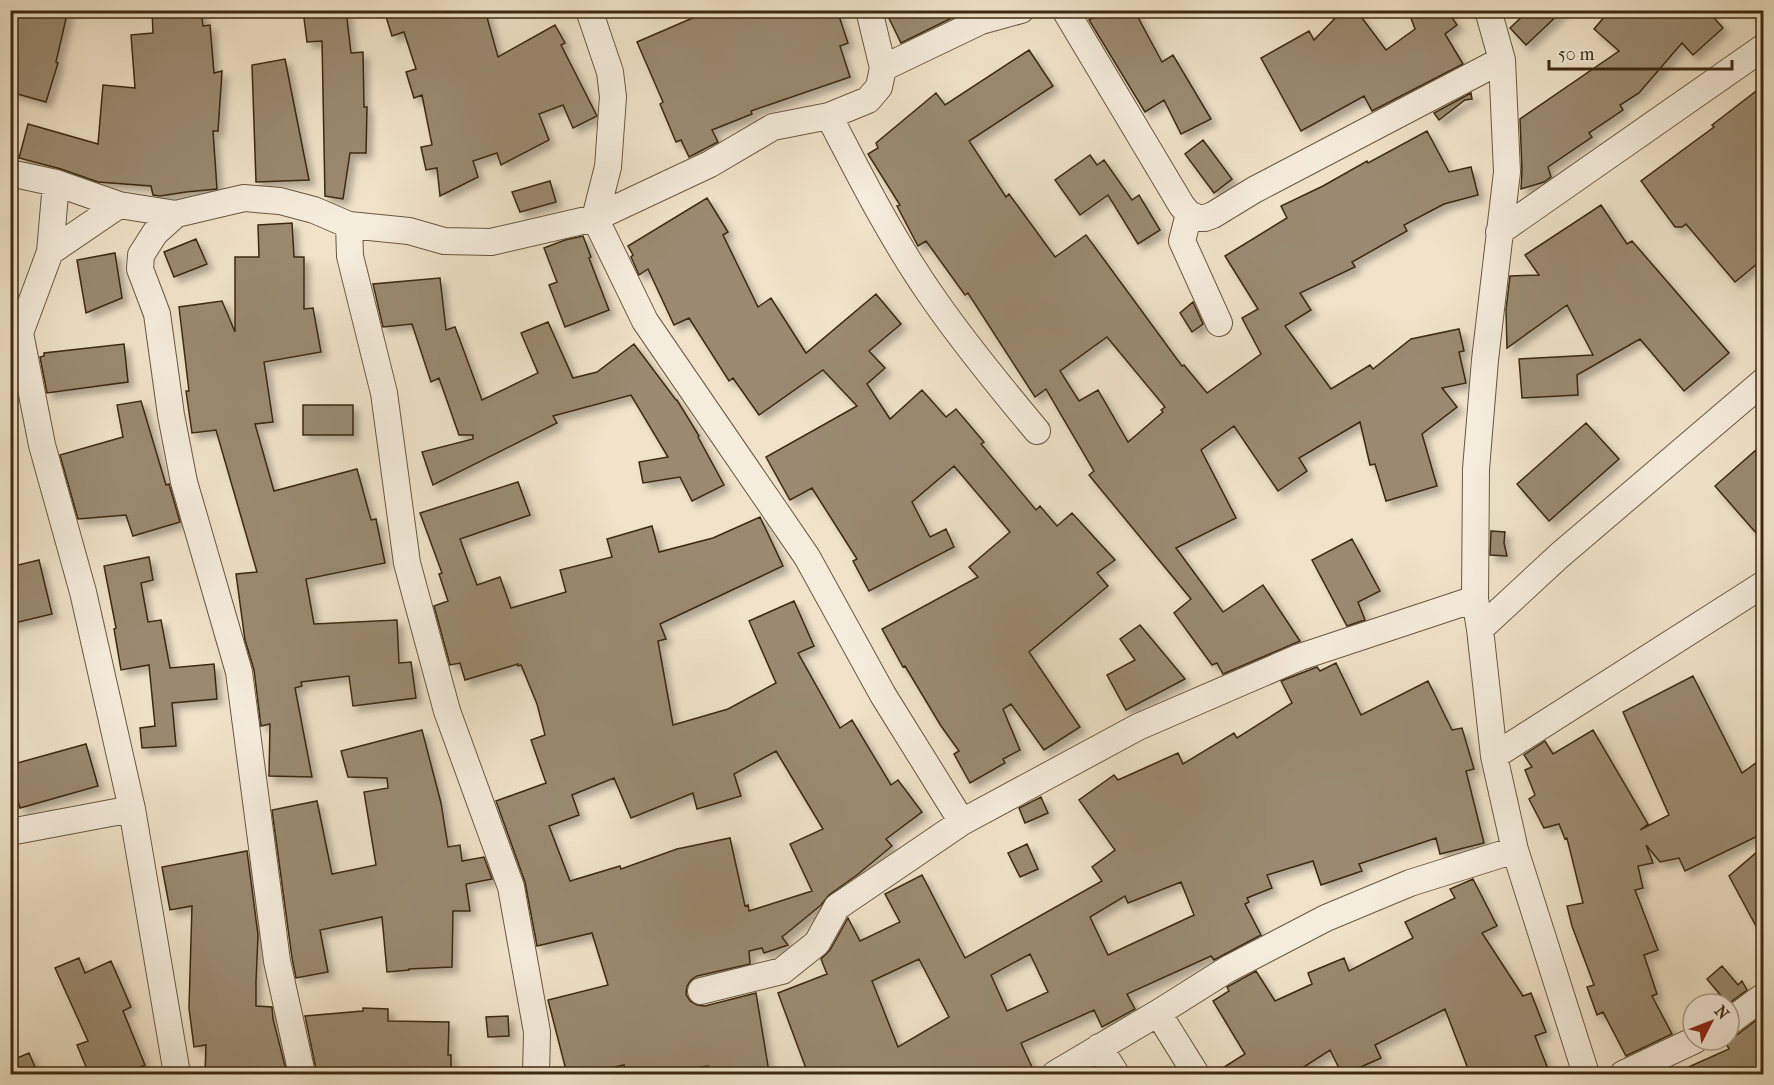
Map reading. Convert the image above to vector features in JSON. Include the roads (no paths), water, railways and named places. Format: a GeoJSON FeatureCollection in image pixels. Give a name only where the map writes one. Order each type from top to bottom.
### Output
{"type":"FeatureCollection","features":[{"type":"Feature","properties":{"kind":"street"},"geometry":{"type":"LineString","coordinates":[[589,10],[610,72],[613,97],[608,167],[595,218],[645,321],[807,557],[883,695],[962,822]]}},
{"type":"Feature","properties":{"kind":"street"},"geometry":{"type":"LineString","coordinates":[[10,173],[56,183],[119,205],[176,214],[244,198],[280,201],[314,210],[349,225],[409,231],[444,241],[491,242],[595,218],[710,164],[773,127],[830,116],[868,100],[879,87],[883,68],[869,10]]}},
{"type":"Feature","properties":{"kind":"street"},"geometry":{"type":"LineString","coordinates":[[883,68],[981,21],[1021,10]]}},
{"type":"Feature","properties":{"kind":"street"},"geometry":{"type":"LineString","coordinates":[[1065,10],[1182,206],[1189,214],[1198,218],[1213,215],[1254,190],[1502,60]]}},
{"type":"Feature","properties":{"kind":"street"},"geometry":{"type":"LineString","coordinates":[[1488,10],[1502,60],[1507,172],[1485,360],[1476,469],[1474,599],[1480,629],[1494,756],[1515,850],[1586,1074]]}},
{"type":"Feature","properties":{"kind":"street"},"geometry":{"type":"LineString","coordinates":[[1499,232],[1764,47]]}},
{"type":"Feature","properties":{"kind":"street"},"geometry":{"type":"LineString","coordinates":[[830,116],[892,232],[932,297],[976,357],[1037,431]]}},
{"type":"Feature","properties":{"kind":"street"},"geometry":{"type":"LineString","coordinates":[[56,183],[50,252],[20,333],[42,445],[84,592],[132,809],[177,1074]]}},
{"type":"Feature","properties":{"kind":"street"},"geometry":{"type":"LineString","coordinates":[[50,252],[119,205]]}},
{"type":"Feature","properties":{"kind":"street"},"geometry":{"type":"LineString","coordinates":[[176,214],[155,233],[141,255],[140,269],[157,314],[171,415],[184,482],[239,672],[277,962],[302,1074]]}},
{"type":"Feature","properties":{"kind":"street"},"geometry":{"type":"LineString","coordinates":[[1189,214],[1182,241],[1219,323]]}},
{"type":"Feature","properties":{"kind":"street"},"geometry":{"type":"LineString","coordinates":[[349,225],[350,256],[384,393],[407,563],[447,711],[511,887],[537,1032],[536,1074]]}},
{"type":"Feature","properties":{"kind":"street"},"geometry":{"type":"LineString","coordinates":[[1480,629],[1560,555],[1764,381]]}},
{"type":"Feature","properties":{"kind":"street"},"geometry":{"type":"LineString","coordinates":[[1494,756],[1764,584]]}},
{"type":"Feature","properties":{"kind":"street"},"geometry":{"type":"LineString","coordinates":[[701,991],[782,971],[817,943],[837,907],[962,822],[1138,727],[1300,657],[1474,599]]}},
{"type":"Feature","properties":{"kind":"street"},"geometry":{"type":"LineString","coordinates":[[10,831],[132,809]]}},
{"type":"Feature","properties":{"kind":"street"},"geometry":{"type":"LineString","coordinates":[[1055,1074],[1228,969],[1326,918],[1410,883],[1515,850]]}},
{"type":"Feature","properties":{"kind":"street"},"geometry":{"type":"LineString","coordinates":[[1741,1013],[1764,996]]}},
{"type":"Feature","properties":{"kind":"street"},"geometry":{"type":"LineString","coordinates":[[1158,1013],[1196,1074]]}},
{"type":"Feature","properties":{"kind":"street"},"geometry":{"type":"LineString","coordinates":[[1099,1047],[1116,1074]]}},
{"type":"Feature","properties":{"kind":"street"},"geometry":{"type":"LineString","coordinates":[[1623,1074],[1681,1047]]}}]}
